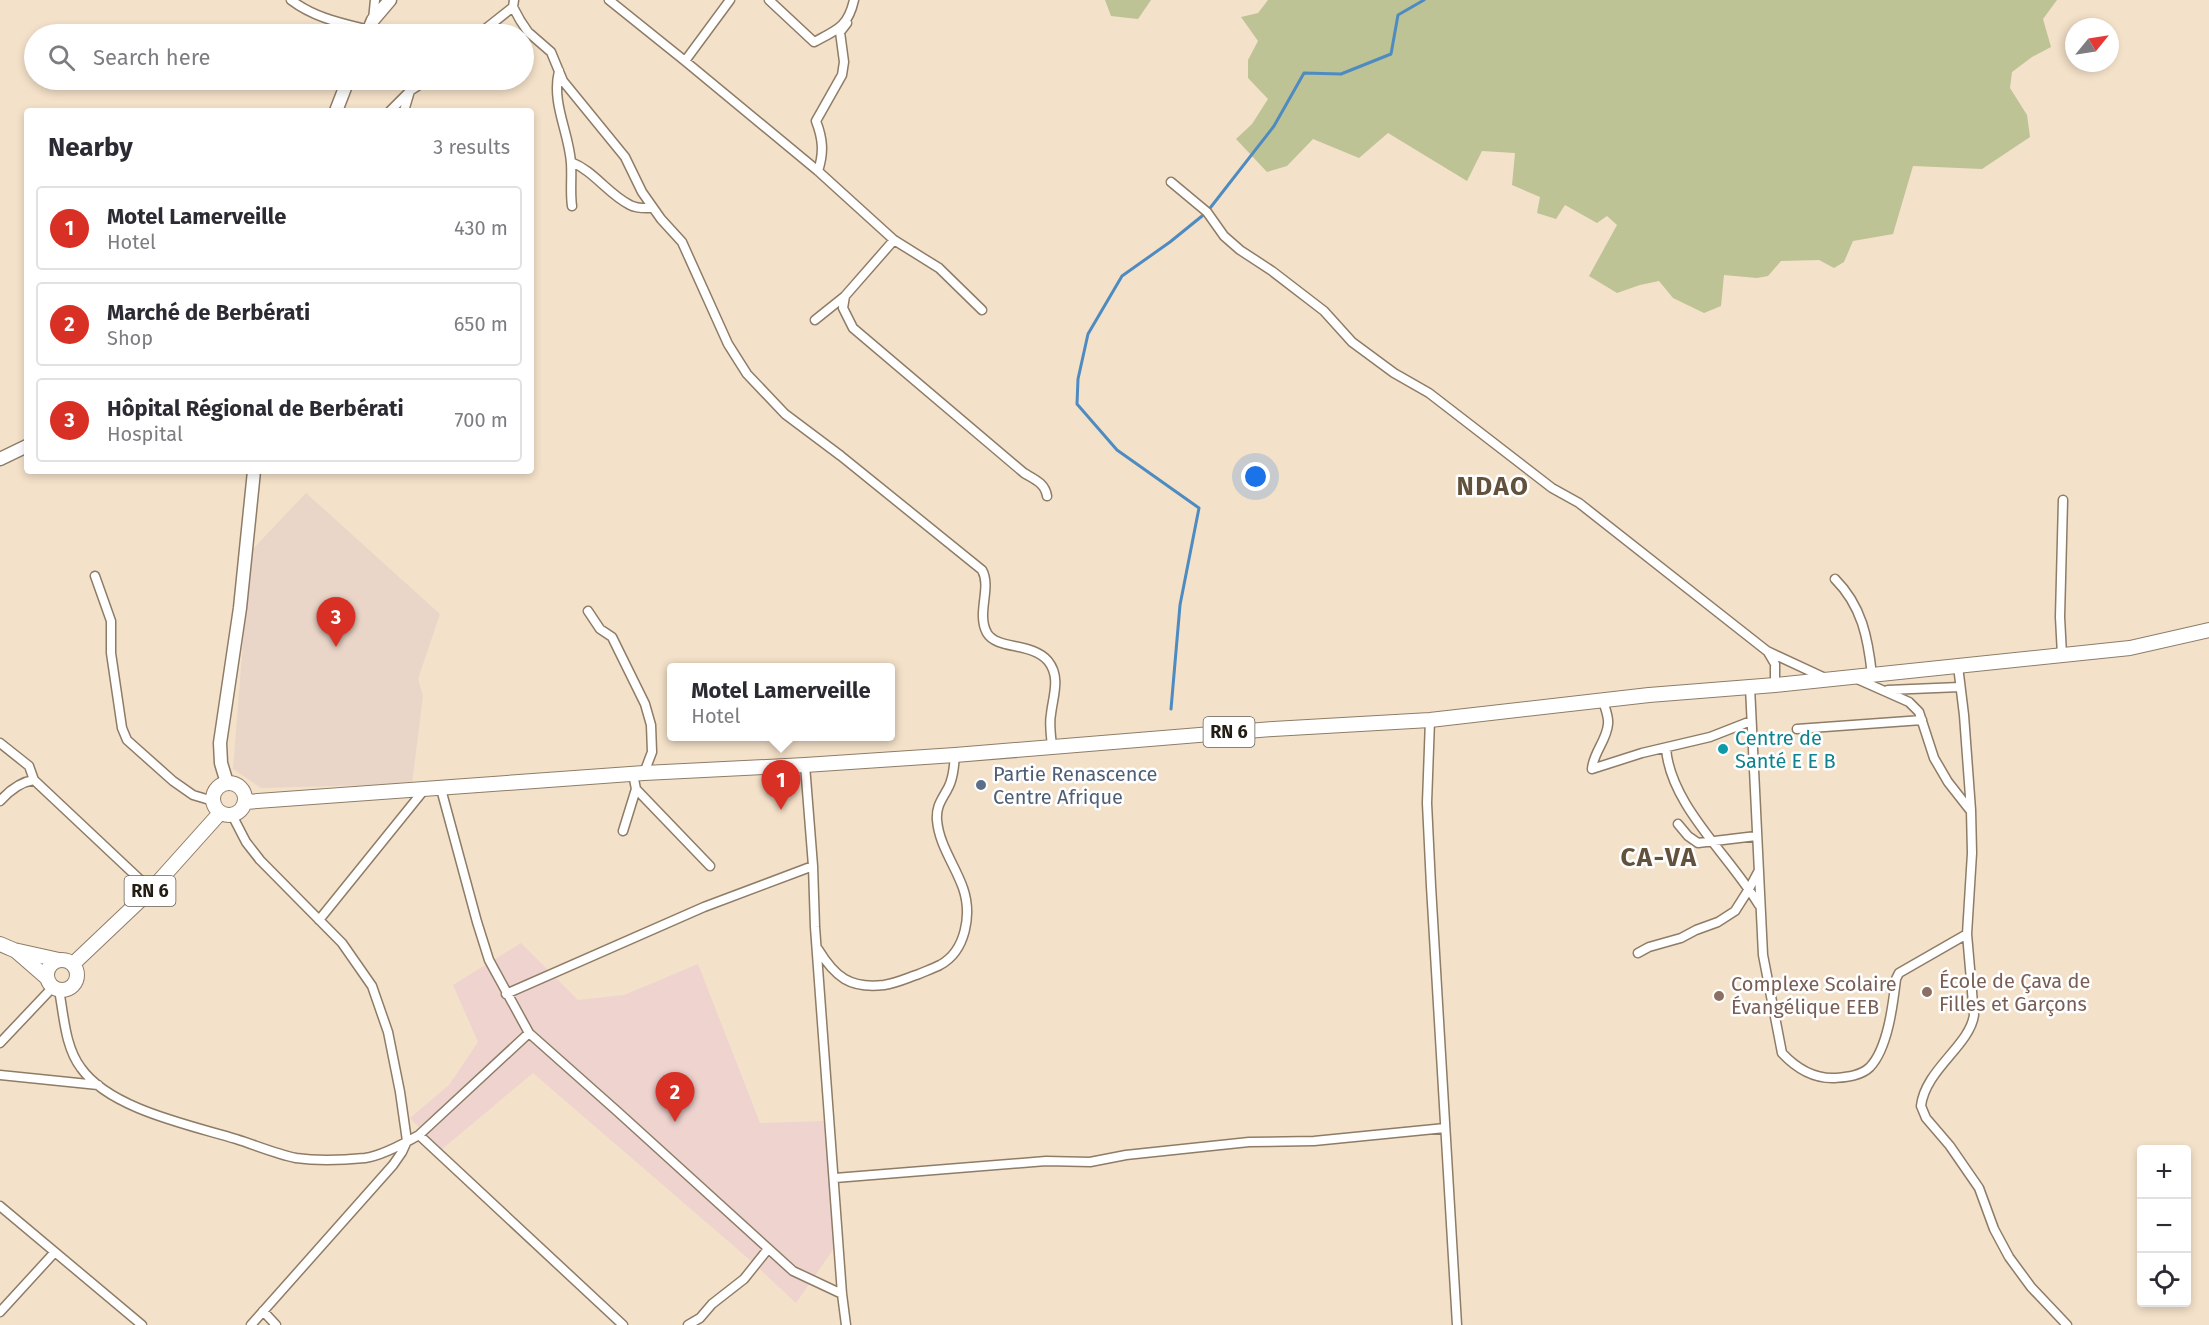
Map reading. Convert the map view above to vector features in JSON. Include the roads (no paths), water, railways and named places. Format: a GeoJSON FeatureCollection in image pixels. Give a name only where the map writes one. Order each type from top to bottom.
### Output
{"type":"FeatureCollection","features":[{"type":"Feature","properties":{"kind":"main road","name":"RN 6"},"geometry":{"type":"LineString","coordinates":[[222,809],[238,812],[245,802],[638,773],[955,755],[1273,729],[1430,720],[1604,700],[1775,686],[2062,656],[2130,648],[2209,630]]}},
{"type":"Feature","properties":{"kind":"main road","name":"RN 6"},"geometry":{"type":"LineString","coordinates":[[222,809],[215,791],[222,784],[227,783]]}},
{"type":"Feature","properties":{"kind":"main road"},"geometry":{"type":"LineString","coordinates":[[227,783],[240,788],[245,802]]}},
{"type":"Feature","properties":{"kind":"main road","name":"RN 6"},"geometry":{"type":"LineString","coordinates":[[74,964],[151,890],[222,809]]}},
{"type":"Feature","properties":{"kind":"main road"},"geometry":{"type":"LineString","coordinates":[[0,944],[14,950],[69,961],[74,964],[78,974],[75,984],[71,988],[53,985],[14,950]]}},
{"type":"Feature","properties":{"kind":"main road"},"geometry":{"type":"LineString","coordinates":[[53,985],[47,970],[50,965],[59,960]]}},
{"type":"Feature","properties":{"kind":"street"},"geometry":{"type":"LineString","coordinates":[[291,0],[310,13],[328,20],[349,24]]}},
{"type":"Feature","properties":{"kind":"street"},"geometry":{"type":"LineString","coordinates":[[371,24],[375,0]]}},
{"type":"Feature","properties":{"kind":"street"},"geometry":{"type":"LineString","coordinates":[[373,24],[390,0]]}},
{"type":"Feature","properties":{"kind":"street"},"geometry":{"type":"LineString","coordinates":[[609,0],[818,171],[894,240],[939,268],[982,310]]}},
{"type":"Feature","properties":{"kind":"street"},"geometry":{"type":"LineString","coordinates":[[685,60],[730,0]]}},
{"type":"Feature","properties":{"kind":"street"},"geometry":{"type":"LineString","coordinates":[[769,0],[814,42],[847,23]]}},
{"type":"Feature","properties":{"kind":"street"},"geometry":{"type":"LineString","coordinates":[[818,171],[823,153],[816,121],[842,75],[844,62],[840,32],[847,23],[854,0]]}},
{"type":"Feature","properties":{"kind":"street"},"geometry":{"type":"LineString","coordinates":[[490,24],[514,4],[524,24]]}},
{"type":"Feature","properties":{"kind":"street"},"geometry":{"type":"LineString","coordinates":[[534,37],[551,52],[563,81],[625,157],[642,192],[687,251],[728,344],[747,374],[785,414],[849,462],[982,570],[986,581],[983,621],[990,638],[995,642],[1037,652],[1048,661],[1053,670],[1056,679],[1050,715],[1052,746]]}},
{"type":"Feature","properties":{"kind":"street"},"geometry":{"type":"LineString","coordinates":[[560,71],[556,84],[557,100],[571,162],[572,206]]}},
{"type":"Feature","properties":{"kind":"street"},"geometry":{"type":"LineString","coordinates":[[337,108],[344,90]]}},
{"type":"Feature","properties":{"kind":"street"},"geometry":{"type":"LineString","coordinates":[[393,108],[410,91]]}},
{"type":"Feature","properties":{"kind":"street"},"geometry":{"type":"LineString","coordinates":[[405,108],[410,91]]}},
{"type":"Feature","properties":{"kind":"street"},"geometry":{"type":"LineString","coordinates":[[571,162],[586,170],[629,205],[653,208]]}},
{"type":"Feature","properties":{"kind":"street"},"geometry":{"type":"LineString","coordinates":[[1172,182],[1207,212],[1224,236],[1324,311],[1352,342],[1394,373],[1429,393],[1552,488],[1578,503],[1767,651],[1829,679]]}},
{"type":"Feature","properties":{"kind":"street"},"geometry":{"type":"LineString","coordinates":[[815,320],[845,296],[894,240]]}},
{"type":"Feature","properties":{"kind":"street"},"geometry":{"type":"LineString","coordinates":[[845,296],[843,308],[853,328],[1024,473],[1040,483],[1046,490],[1047,496]]}},
{"type":"Feature","properties":{"kind":"street"},"geometry":{"type":"LineString","coordinates":[[0,459],[24,447]]}},
{"type":"Feature","properties":{"kind":"street"},"geometry":{"type":"LineString","coordinates":[[227,783],[221,764],[220,743],[240,608],[254,474]]}},
{"type":"Feature","properties":{"kind":"street"},"geometry":{"type":"LineString","coordinates":[[2062,656],[2060,617],[2063,500]]}},
{"type":"Feature","properties":{"kind":"street"},"geometry":{"type":"LineString","coordinates":[[95,576],[111,621],[111,653],[122,728],[127,740],[173,781],[193,795],[222,809],[260,860],[342,943],[372,986],[388,1032],[407,1141],[402,1152],[393,1165],[250,1325]]}},
{"type":"Feature","properties":{"kind":"street"},"geometry":{"type":"LineString","coordinates":[[1835,579],[1850,596],[1863,621],[1869,644],[1872,675]]}},
{"type":"Feature","properties":{"kind":"street"},"geometry":{"type":"LineString","coordinates":[[588,612],[600,629],[612,637],[645,704],[651,725],[652,752],[638,773],[636,789],[623,831]]}},
{"type":"Feature","properties":{"kind":"street"},"geometry":{"type":"LineString","coordinates":[[1767,651],[1775,664],[1775,686]]}},
{"type":"Feature","properties":{"kind":"street"},"geometry":{"type":"LineString","coordinates":[[1958,666],[1971,810],[1972,852],[1967,934],[1974,1000],[1973,1025],[1936,1071],[1921,1106],[1926,1118],[1950,1146],[1979,1188],[1994,1229],[2009,1257],[2031,1287],[2067,1325]]}},
{"type":"Feature","properties":{"kind":"street"},"geometry":{"type":"LineString","coordinates":[[1852,677],[1909,702],[1919,712],[1934,758],[1948,782],[1971,810]]}},
{"type":"Feature","properties":{"kind":"street"},"geometry":{"type":"LineString","coordinates":[[1750,687],[1763,955],[1782,1053],[1792,1064],[1825,1078],[1852,1077],[1869,1068],[1878,1054],[1891,1020],[1896,979],[1899,973],[1967,934]]}},
{"type":"Feature","properties":{"kind":"street"},"geometry":{"type":"LineString","coordinates":[[1885,690],[1960,687]]}},
{"type":"Feature","properties":{"kind":"street"},"geometry":{"type":"LineString","coordinates":[[1604,700],[1608,723],[1592,769],[1710,737],[1751,721]]}},
{"type":"Feature","properties":{"kind":"street"},"geometry":{"type":"LineString","coordinates":[[1430,720],[1427,803],[1457,1325]]}},
{"type":"Feature","properties":{"kind":"street"},"geometry":{"type":"LineString","coordinates":[[1797,729],[1922,720]]}},
{"type":"Feature","properties":{"kind":"street"},"geometry":{"type":"LineString","coordinates":[[0,743],[29,766],[34,780],[151,890]]}},
{"type":"Feature","properties":{"kind":"street"},"geometry":{"type":"LineString","coordinates":[[1666,748],[1667,762],[1673,779],[1691,810],[1749,889],[1760,908]]}},
{"type":"Feature","properties":{"kind":"street"},"geometry":{"type":"LineString","coordinates":[[817,947],[828,966],[846,981],[861,985],[894,983],[941,964],[952,956],[960,944],[968,917],[964,890],[941,838],[936,812],[953,774],[955,755]]}},
{"type":"Feature","properties":{"kind":"street"},"geometry":{"type":"LineString","coordinates":[[805,765],[846,1325]]}},
{"type":"Feature","properties":{"kind":"street"},"geometry":{"type":"LineString","coordinates":[[0,801],[14,788],[34,780]]}},
{"type":"Feature","properties":{"kind":"street"},"geometry":{"type":"LineString","coordinates":[[441,789],[489,960],[529,1034],[793,1271],[842,1294]]}},
{"type":"Feature","properties":{"kind":"street"},"geometry":{"type":"LineString","coordinates":[[636,789],[710,866]]}},
{"type":"Feature","properties":{"kind":"street"},"geometry":{"type":"LineString","coordinates":[[319,920],[424,790]]}},
{"type":"Feature","properties":{"kind":"street"},"geometry":{"type":"LineString","coordinates":[[1678,824],[1688,836],[1698,843],[1756,836]]}},
{"type":"Feature","properties":{"kind":"street"},"geometry":{"type":"LineString","coordinates":[[506,994],[704,907],[813,866]]}},
{"type":"Feature","properties":{"kind":"street"},"geometry":{"type":"LineString","coordinates":[[1638,954],[1649,947],[1681,938],[1718,922],[1735,911],[1759,869]]}},
{"type":"Feature","properties":{"kind":"street"},"geometry":{"type":"LineString","coordinates":[[53,985],[74,1057],[82,1070],[98,1085],[118,1098],[155,1116],[296,1158],[334,1160],[368,1158],[419,1135],[529,1034]]}},
{"type":"Feature","properties":{"kind":"street"},"geometry":{"type":"LineString","coordinates":[[0,1043],[53,985]]}},
{"type":"Feature","properties":{"kind":"street"},"geometry":{"type":"LineString","coordinates":[[0,1075],[98,1085]]}},
{"type":"Feature","properties":{"kind":"street"},"geometry":{"type":"LineString","coordinates":[[835,1178],[1046,1161],[1090,1162],[1126,1155],[1250,1142],[1314,1140],[1445,1128]]}},
{"type":"Feature","properties":{"kind":"street"},"geometry":{"type":"LineString","coordinates":[[419,1135],[622,1325]]}},
{"type":"Feature","properties":{"kind":"street"},"geometry":{"type":"LineString","coordinates":[[0,1206],[142,1325]]}},
{"type":"Feature","properties":{"kind":"street"},"geometry":{"type":"LineString","coordinates":[[687,1325],[700,1318],[712,1304],[744,1280],[768,1249]]}},
{"type":"Feature","properties":{"kind":"street"},"geometry":{"type":"LineString","coordinates":[[0,1312],[54,1253]]}},
{"type":"Feature","properties":{"kind":"street"},"geometry":{"type":"LineString","coordinates":[[263,1311],[276,1325]]}},
{"type":"Feature","properties":{"kind":"waterway"},"geometry":{"type":"LineString","coordinates":[[1171,709],[1180,605],[1199,508],[1117,450],[1077,404],[1078,379],[1088,334],[1122,276],[1207,212],[1274,126],[1304,73],[1341,74],[1391,54],[1398,15],[1424,0]]}},
{"type":"Feature","properties":{"kind":"place","name":"Hôpital Régional de Berbérati"},"geometry":{"type":"Point","coordinates":[336,647]}},
{"type":"Feature","properties":{"kind":"place","name":"Centre de Santé E E B"},"geometry":{"type":"Point","coordinates":[1723,749]}},
{"type":"Feature","properties":{"kind":"place","name":"Partie Renascence Centre Afrique"},"geometry":{"type":"Point","coordinates":[981,785]}},
{"type":"Feature","properties":{"kind":"place","name":"Motel Lamerveille"},"geometry":{"type":"Point","coordinates":[781,810]}},
{"type":"Feature","properties":{"kind":"place","name":"École de Çava de Filles et Garçons"},"geometry":{"type":"Point","coordinates":[1927,992]}},
{"type":"Feature","properties":{"kind":"place","name":"Complexe Scolaire Évangélique EEB"},"geometry":{"type":"Point","coordinates":[1719,996]}},
{"type":"Feature","properties":{"kind":"place","name":"Marché de Berbérati"},"geometry":{"type":"Point","coordinates":[675,1122]}},
{"type":"Feature","properties":{"kind":"district","name":"NDAO"},"geometry":{"type":"Point","coordinates":[1493,486]}},
{"type":"Feature","properties":{"kind":"district","name":"CA-VA"},"geometry":{"type":"Point","coordinates":[1659,857]}}]}
